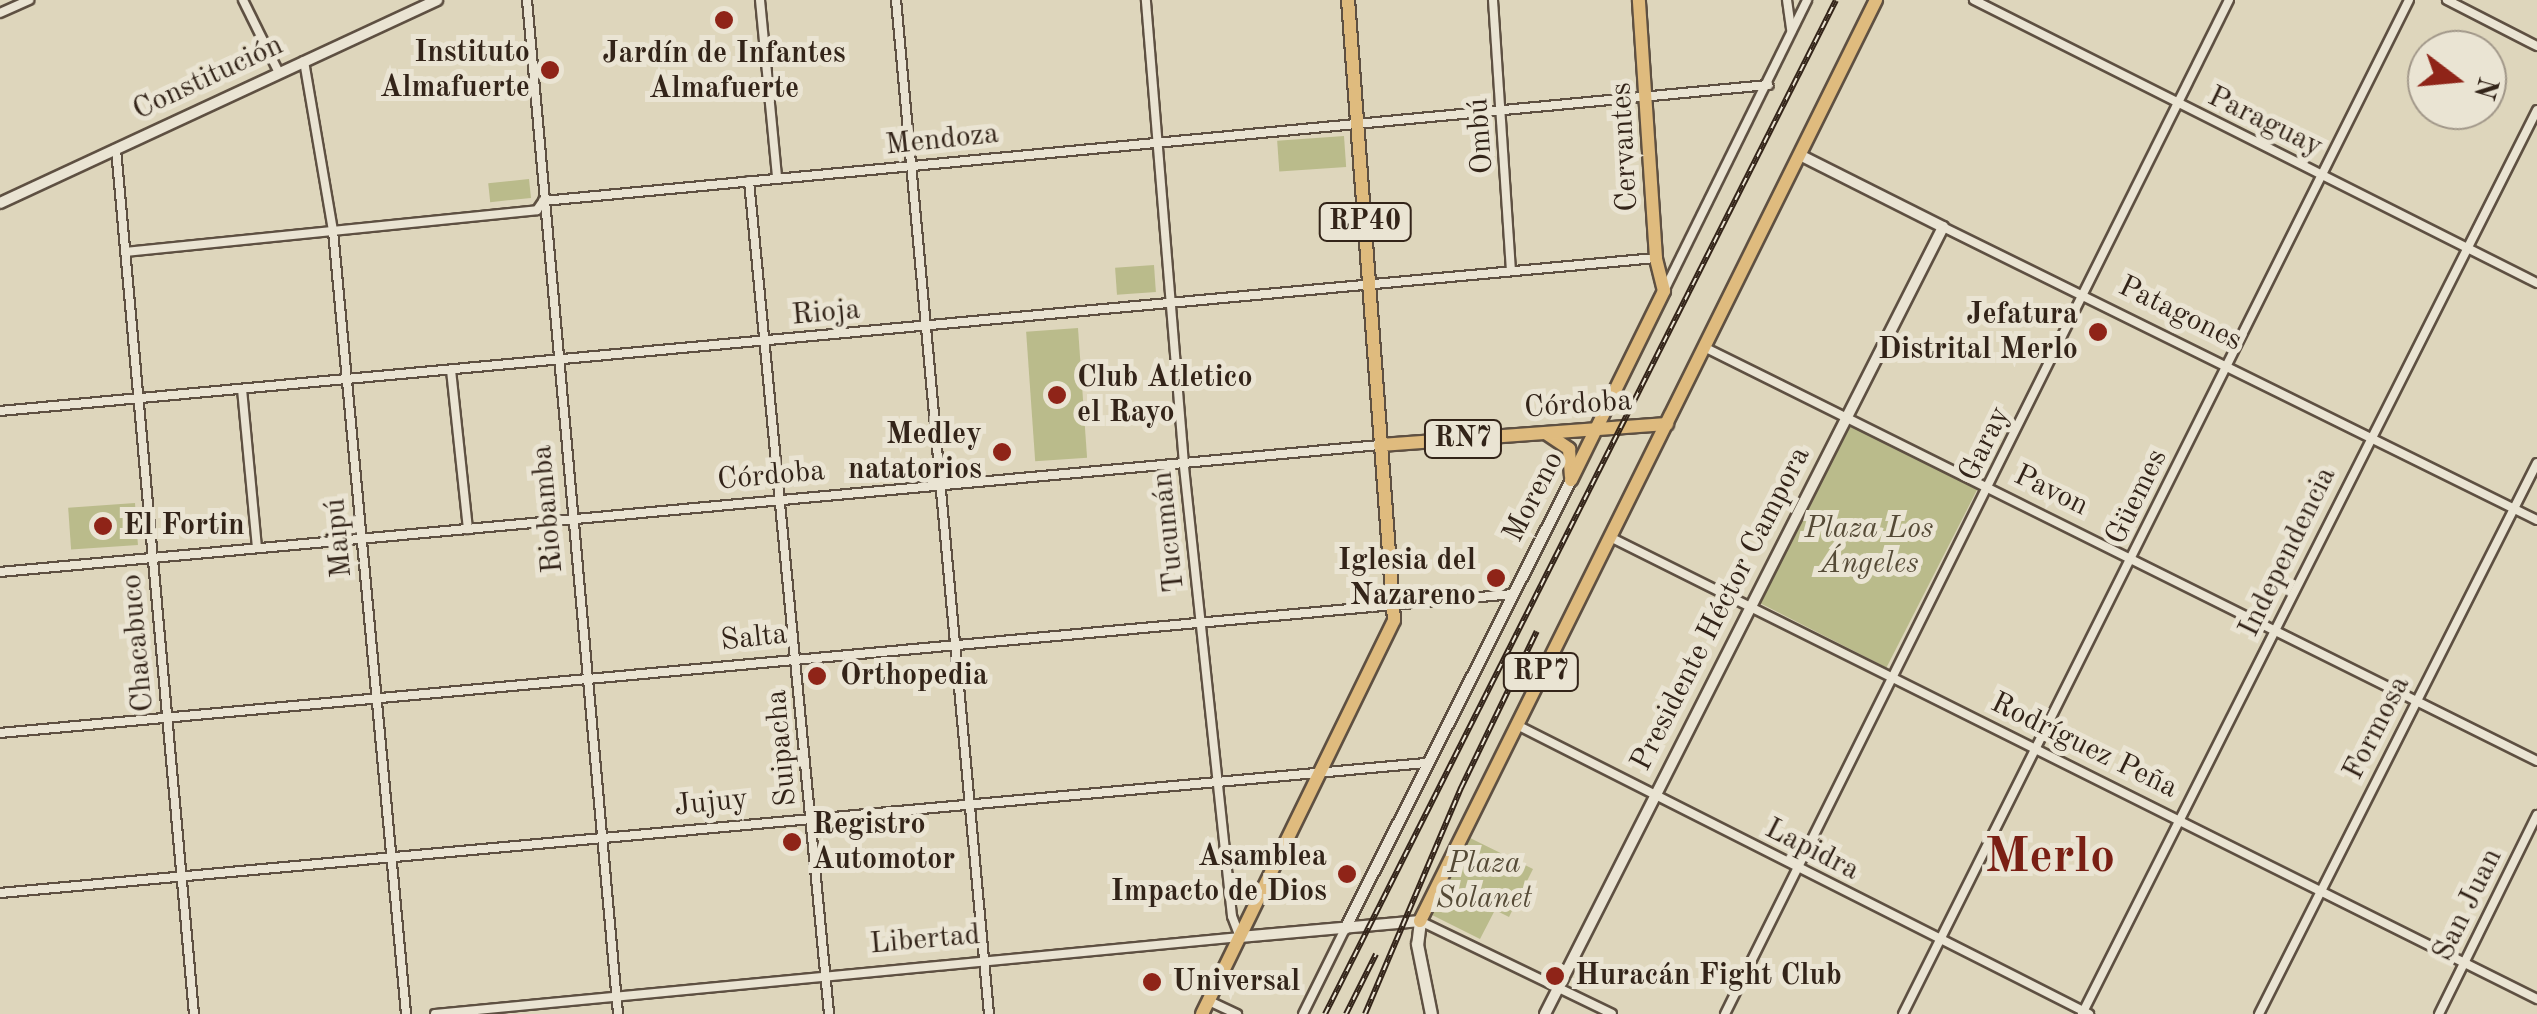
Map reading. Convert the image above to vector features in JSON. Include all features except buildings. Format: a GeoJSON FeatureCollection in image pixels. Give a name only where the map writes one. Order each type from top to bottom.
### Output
{"type":"FeatureCollection","features":[{"type":"Feature","properties":{"kind":"main road","name":"RP40"},"geometry":{"type":"LineString","coordinates":[[1348,0],[1380,445]]}},
{"type":"Feature","properties":{"kind":"main road","name":"Cervantes"},"geometry":{"type":"LineString","coordinates":[[1639,0],[1656,258],[1664,291]]}},
{"type":"Feature","properties":{"kind":"main road","name":"RP7"},"geometry":{"type":"LineString","coordinates":[[1420,921],[1876,0]]}},
{"type":"Feature","properties":{"kind":"main road","name":"Moreno"},"geometry":{"type":"LineString","coordinates":[[1571,480],[1664,291]]}},
{"type":"Feature","properties":{"kind":"main road","name":"Córdoba"},"geometry":{"type":"LineString","coordinates":[[1380,445],[1666,424]]}},
{"type":"Feature","properties":{"kind":"main road"},"geometry":{"type":"LineString","coordinates":[[1545,433],[1569,449],[1571,480]]}},
{"type":"Feature","properties":{"kind":"main road"},"geometry":{"type":"LineString","coordinates":[[1206,1008],[1390,631],[1396,604],[1380,445]]}},
{"type":"Feature","properties":{"kind":"main road"},"geometry":{"type":"LineString","coordinates":[[1420,921],[1417,944],[1431,1014]]}},
{"type":"Feature","properties":{"kind":"street"},"geometry":{"type":"LineString","coordinates":[[0,14],[30,0]]}},
{"type":"Feature","properties":{"kind":"street"},"geometry":{"type":"LineString","coordinates":[[243,0],[280,74]]}},
{"type":"Feature","properties":{"kind":"street","name":"Constitución"},"geometry":{"type":"LineString","coordinates":[[0,202],[436,0]]}},
{"type":"Feature","properties":{"kind":"street","name":"Riobamba"},"geometry":{"type":"LineString","coordinates":[[527,0],[556,360],[618,1014]]}},
{"type":"Feature","properties":{"kind":"street"},"geometry":{"type":"LineString","coordinates":[[760,0],[776,178]]}},
{"type":"Feature","properties":{"kind":"street"},"geometry":{"type":"LineString","coordinates":[[896,0],[908,166],[945,484],[989,1014]]}},
{"type":"Feature","properties":{"kind":"street","name":"Tucumán"},"geometry":{"type":"LineString","coordinates":[[1146,0],[1184,464],[1232,916],[1240,937]]}},
{"type":"Feature","properties":{"kind":"street","name":"Ombú"},"geometry":{"type":"LineString","coordinates":[[1493,0],[1511,269]]}},
{"type":"Feature","properties":{"kind":"street"},"geometry":{"type":"LineString","coordinates":[[1787,0],[1792,32]]}},
{"type":"Feature","properties":{"kind":"street","name":"Moreno"},"geometry":{"type":"LineString","coordinates":[[1664,291],[1769,85],[1807,0]]}},
{"type":"Feature","properties":{"kind":"street","name":"Paraguay"},"geometry":{"type":"LineString","coordinates":[[1974,0],[2537,283]]}},
{"type":"Feature","properties":{"kind":"street","name":"Garay"},"geometry":{"type":"LineString","coordinates":[[1725,1014],[2230,0]]}},
{"type":"Feature","properties":{"kind":"street","name":"Güemes"},"geometry":{"type":"LineString","coordinates":[[1904,1014],[2409,0]]}},
{"type":"Feature","properties":{"kind":"street"},"geometry":{"type":"LineString","coordinates":[[2446,0],[2537,46]]}},
{"type":"Feature","properties":{"kind":"street","name":"Maipú"},"geometry":{"type":"LineString","coordinates":[[304,61],[333,231],[406,1014]]}},
{"type":"Feature","properties":{"kind":"street","name":"Mendoza"},"geometry":{"type":"LineString","coordinates":[[125,252],[537,210],[543,201],[1769,85]]}},
{"type":"Feature","properties":{"kind":"street","name":"Independencia"},"geometry":{"type":"LineString","coordinates":[[2084,1013],[2370,436],[2537,110]]}},
{"type":"Feature","properties":{"kind":"street","name":"Chacabuco"},"geometry":{"type":"LineString","coordinates":[[116,149],[194,1014]]}},
{"type":"Feature","properties":{"kind":"street","name":"Patagones"},"geometry":{"type":"LineString","coordinates":[[1800,155],[2537,520]]}},
{"type":"Feature","properties":{"kind":"street","name":"Suipacha"},"geometry":{"type":"LineString","coordinates":[[750,181],[829,1014]]}},
{"type":"Feature","properties":{"kind":"street","name":"Presidente Héctor Campora"},"geometry":{"type":"LineString","coordinates":[[1544,1014],[1943,227]]}},
{"type":"Feature","properties":{"kind":"street","name":"Rioja"},"geometry":{"type":"LineString","coordinates":[[0,410],[925,327],[1368,280],[1656,258]]}},
{"type":"Feature","properties":{"kind":"street","name":"Pavon"},"geometry":{"type":"LineString","coordinates":[[1703,346],[2133,556],[2537,761]]}},
{"type":"Feature","properties":{"kind":"street"},"geometry":{"type":"LineString","coordinates":[[451,370],[468,530]]}},
{"type":"Feature","properties":{"kind":"street"},"geometry":{"type":"LineString","coordinates":[[242,389],[257,548]]}},
{"type":"Feature","properties":{"kind":"street","name":"Córdoba"},"geometry":{"type":"LineString","coordinates":[[0,572],[1380,445]]}},
{"type":"Feature","properties":{"kind":"street","name":"Formosa"},"geometry":{"type":"LineString","coordinates":[[2259,1014],[2537,464]]}},
{"type":"Feature","properties":{"kind":"street","name":"Moreno"},"geometry":{"type":"LineString","coordinates":[[1303,1014],[1571,480]]}},
{"type":"Feature","properties":{"kind":"street","name":"Rodríguez Peña"},"geometry":{"type":"LineString","coordinates":[[1609,537],[2537,999]]}},
{"type":"Feature","properties":{"kind":"street","name":"Salta"},"geometry":{"type":"LineString","coordinates":[[0,733],[959,641],[1513,594]]}},
{"type":"Feature","properties":{"kind":"street","name":"Lapidra"},"geometry":{"type":"LineString","coordinates":[[1515,724],[2084,1013]]}},
{"type":"Feature","properties":{"kind":"street","name":"Jujuy"},"geometry":{"type":"LineString","coordinates":[[0,892],[1323,769],[1427,763]]}},
{"type":"Feature","properties":{"kind":"street","name":"San Juan"},"geometry":{"type":"LineString","coordinates":[[2439,1014],[2537,815]]}},
{"type":"Feature","properties":{"kind":"street"},"geometry":{"type":"LineString","coordinates":[[1420,921],[1612,1014]]}},
{"type":"Feature","properties":{"kind":"street","name":"Libertad"},"geometry":{"type":"LineString","coordinates":[[435,1014],[826,974],[1420,921]]}},
{"type":"Feature","properties":{"kind":"street"},"geometry":{"type":"LineString","coordinates":[[1206,1008],[1237,1014]]}},
{"type":"Feature","properties":{"kind":"green space"},"geometry":{"type":"Polygon","coordinates":[[[1344,136],[1346,167],[1279,172],[1277,141],[1344,136]]]}},
{"type":"Feature","properties":{"kind":"green space"},"geometry":{"type":"Polygon","coordinates":[[[529,179],[531,198],[490,202],[488,183],[529,179]]]}},
{"type":"Feature","properties":{"kind":"green space"},"geometry":{"type":"Polygon","coordinates":[[[1154,265],[1156,292],[1117,295],[1115,268],[1154,265]]]}},
{"type":"Feature","properties":{"kind":"green space","name":"Club Atletico el Rayo"},"geometry":{"type":"Polygon","coordinates":[[[1078,328],[1087,458],[1035,461],[1026,332],[1078,328]]]}},
{"type":"Feature","properties":{"kind":"green space","name":"Plaza Los Ángeles"},"geometry":{"type":"Polygon","coordinates":[[[1849,424],[1977,489],[1887,668],[1758,602],[1849,424]]]}},
{"type":"Feature","properties":{"kind":"green space","name":"El Fortin"},"geometry":{"type":"Polygon","coordinates":[[[135,503],[138,545],[71,550],[68,508],[135,503]]]}},
{"type":"Feature","properties":{"kind":"green space","name":"Plaza Solanet"},"geometry":{"type":"Polygon","coordinates":[[[1470,838],[1533,869],[1509,917],[1495,910],[1480,939],[1432,915],[1470,838]]]}},
{"type":"Feature","properties":{"kind":"railway"},"geometry":{"type":"LineString","coordinates":[[1325,1014],[1836,0]]}},
{"type":"Feature","properties":{"kind":"railway"},"geometry":{"type":"LineString","coordinates":[[1365,1014],[1461,788],[1537,631]]}},
{"type":"Feature","properties":{"kind":"railway"},"geometry":{"type":"LineString","coordinates":[[1346,1014],[1376,954]]}},
{"type":"Feature","properties":{"kind":"place","name":"Jardín de Infantes Almafuerte"},"geometry":{"type":"Point","coordinates":[724,20]}},
{"type":"Feature","properties":{"kind":"place","name":"Instituto Almafuerte"},"geometry":{"type":"Point","coordinates":[550,70]}},
{"type":"Feature","properties":{"kind":"place","name":"Jefatura Distrital Merlo"},"geometry":{"type":"Point","coordinates":[2098,332]}},
{"type":"Feature","properties":{"kind":"place","name":"Club Atletico el Rayo"},"geometry":{"type":"Point","coordinates":[1057,395]}},
{"type":"Feature","properties":{"kind":"place","name":"Medley natatorios"},"geometry":{"type":"Point","coordinates":[1002,452]}},
{"type":"Feature","properties":{"kind":"place","name":"El Fortin"},"geometry":{"type":"Point","coordinates":[103,526]}},
{"type":"Feature","properties":{"kind":"place","name":"Iglesia del Nazareno"},"geometry":{"type":"Point","coordinates":[1496,578]}},
{"type":"Feature","properties":{"kind":"place","name":"Orthopedia"},"geometry":{"type":"Point","coordinates":[817,676]}},
{"type":"Feature","properties":{"kind":"place","name":"Registro Automotor"},"geometry":{"type":"Point","coordinates":[792,842]}},
{"type":"Feature","properties":{"kind":"place","name":"Asamblea Impacto de Dios"},"geometry":{"type":"Point","coordinates":[1347,874]}},
{"type":"Feature","properties":{"kind":"place","name":"Huracán Fight Club"},"geometry":{"type":"Point","coordinates":[1555,976]}},
{"type":"Feature","properties":{"kind":"place","name":"Universal"},"geometry":{"type":"Point","coordinates":[1152,982]}},
{"type":"Feature","properties":{"kind":"district","name":"Merlo"},"geometry":{"type":"Point","coordinates":[2050,859]}}]}
